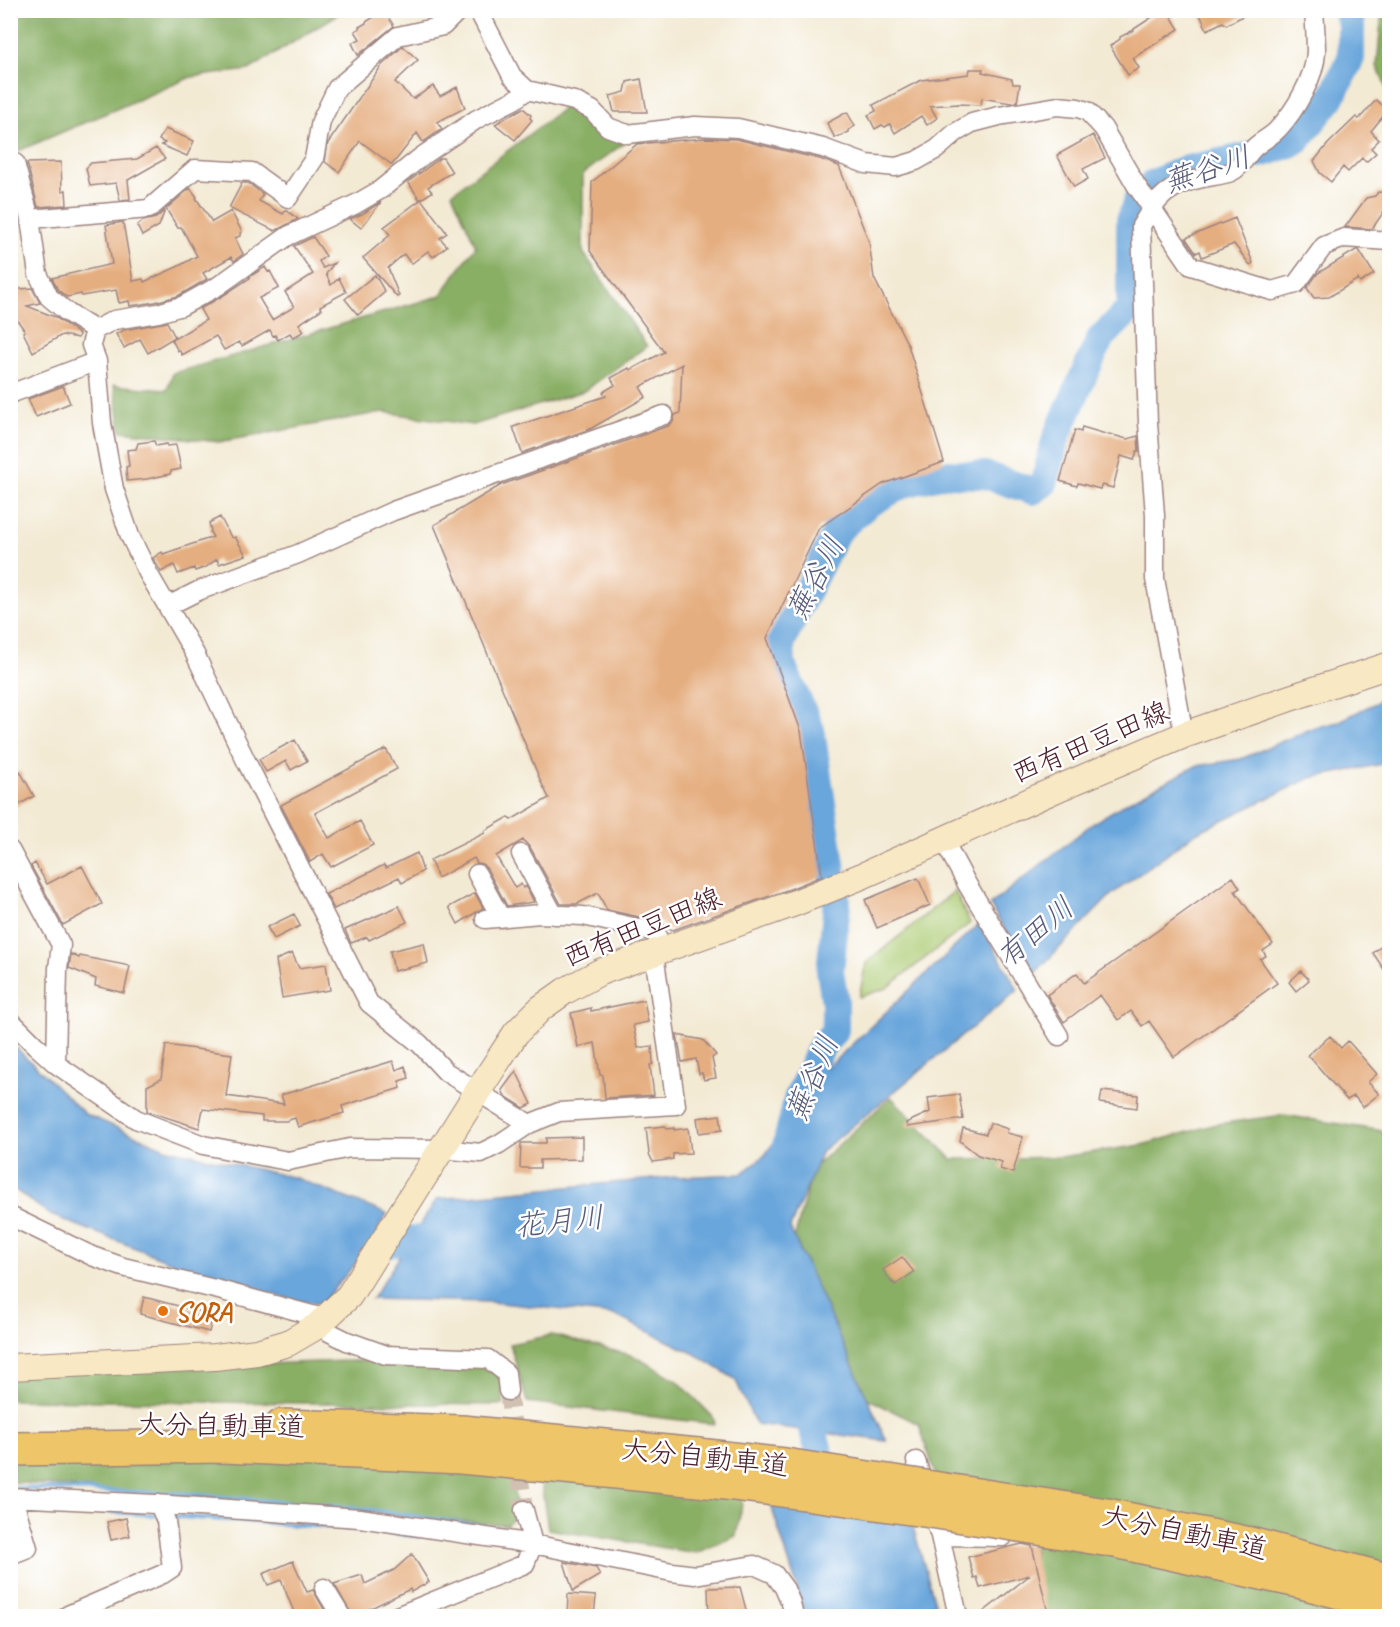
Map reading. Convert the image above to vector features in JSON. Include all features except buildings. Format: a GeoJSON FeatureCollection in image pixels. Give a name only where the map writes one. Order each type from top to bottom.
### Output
{"type":"FeatureCollection","features":[{"type":"Feature","properties":{"kind":"highway","name":"大分自動車道"},"geometry":{"type":"LineString","coordinates":[[10,1425],[225,1424],[462,1432],[698,1467],[784,1489],[999,1521],[1108,1528],[1250,1545],[1389,1581]]}},
{"type":"Feature","properties":{"kind":"highway","name":"大分自動車道"},"geometry":{"type":"LineString","coordinates":[[10,1449],[224,1446],[698,1467]]}},
{"type":"Feature","properties":{"kind":"highway","name":"大分自動車道"},"geometry":{"type":"LineString","coordinates":[[1108,1528],[1389,1605]]}},
{"type":"Feature","properties":{"kind":"main road","name":"西有田豆田線"},"geometry":{"type":"LineString","coordinates":[[10,1367],[215,1357],[256,1352],[288,1343],[322,1322],[350,1296],[516,1034],[541,1008],[566,991],[600,972],[795,903],[862,876],[1184,735],[1389,665]]}},
{"type":"Feature","properties":{"kind":"street"},"geometry":{"type":"LineString","coordinates":[[30,219],[149,209],[195,169],[252,172],[288,198],[314,159],[321,121],[337,88],[398,36],[443,26],[459,10]]}},
{"type":"Feature","properties":{"kind":"street"},"geometry":{"type":"LineString","coordinates":[[477,10],[512,76],[526,90],[574,101],[592,110],[608,127],[627,134],[695,126],[738,128],[824,148],[866,164],[896,167],[916,161],[937,149],[955,132],[972,123],[1058,106],[1078,108],[1087,111],[1103,128],[1146,200],[1191,266],[1272,291],[1296,284],[1324,246],[1344,238],[1389,241]]}},
{"type":"Feature","properties":{"kind":"street"},"geometry":{"type":"LineString","coordinates":[[1146,200],[1159,198],[1175,187],[1198,179],[1231,172],[1277,130],[1294,110],[1310,77],[1316,54],[1314,10]]}},
{"type":"Feature","properties":{"kind":"street"},"geometry":{"type":"LineString","coordinates":[[526,90],[514,100],[477,119],[421,157],[380,190],[288,236],[218,286],[182,306],[158,313],[114,320],[95,330],[91,345],[97,361],[102,423],[114,489],[130,536],[148,573],[195,654],[247,764],[369,1003],[420,1044],[446,1072],[529,1124]]}},
{"type":"Feature","properties":{"kind":"street"},"geometry":{"type":"LineString","coordinates":[[15,163],[30,219],[38,274],[49,297],[68,313],[95,330]]}},
{"type":"Feature","properties":{"kind":"street"},"geometry":{"type":"LineString","coordinates":[[1146,200],[1141,226],[1147,401],[1155,515],[1155,579],[1184,735]]}},
{"type":"Feature","properties":{"kind":"street"},"geometry":{"type":"LineString","coordinates":[[10,394],[97,361]]}},
{"type":"Feature","properties":{"kind":"street"},"geometry":{"type":"LineString","coordinates":[[168,606],[198,591],[298,554],[393,511],[664,415]]}},
{"type":"Feature","properties":{"kind":"street"},"geometry":{"type":"LineString","coordinates":[[944,839],[967,884],[1059,1036]]}},
{"type":"Feature","properties":{"kind":"street"},"geometry":{"type":"LineString","coordinates":[[10,850],[61,945],[58,968],[56,1064]]}},
{"type":"Feature","properties":{"kind":"street"},"geometry":{"type":"LineString","coordinates":[[521,854],[555,915]]}},
{"type":"Feature","properties":{"kind":"street"},"geometry":{"type":"LineString","coordinates":[[10,1020],[56,1064],[136,1119],[203,1145],[288,1161],[350,1148],[438,1156],[481,1153],[500,1144],[529,1124],[559,1112],[676,1105],[656,932],[583,916],[540,914],[493,919],[477,874]]}},
{"type":"Feature","properties":{"kind":"street"},"geometry":{"type":"LineString","coordinates":[[10,1216],[64,1244],[102,1260],[219,1290],[322,1322],[347,1341],[386,1355],[488,1359],[506,1373],[508,1391]]}},
{"type":"Feature","properties":{"kind":"street"},"geometry":{"type":"LineString","coordinates":[[916,1461],[940,1536],[958,1617]]}},
{"type":"Feature","properties":{"kind":"street"},"geometry":{"type":"LineString","coordinates":[[10,1555],[28,1548],[13,1501],[162,1511],[360,1518],[533,1544],[695,1575],[754,1565],[774,1574],[785,1589],[794,1617]]}},
{"type":"Feature","properties":{"kind":"street"},"geometry":{"type":"LineString","coordinates":[[397,1617],[525,1564],[533,1544],[524,1510]]}},
{"type":"Feature","properties":{"kind":"street"},"geometry":{"type":"LineString","coordinates":[[68,1615],[172,1568],[162,1511]]}},
{"type":"Feature","properties":{"kind":"street"},"geometry":{"type":"LineString","coordinates":[[940,1536],[1003,1537]]}},
{"type":"Feature","properties":{"kind":"street"},"geometry":{"type":"LineString","coordinates":[[324,1588],[341,1617]]}},
{"type":"Feature","properties":{"kind":"green space"},"geometry":{"type":"Polygon","coordinates":[[[11,10],[343,11],[249,70],[191,77],[11,154],[11,10]]]}},
{"type":"Feature","properties":{"kind":"green space"},"geometry":{"type":"Polygon","coordinates":[[[1382,11],[1389,11],[1389,95],[1377,66],[1382,11]]]}},
{"type":"Feature","properties":{"kind":"green space"},"geometry":{"type":"Polygon","coordinates":[[[565,107],[624,143],[583,174],[583,252],[647,346],[584,391],[473,425],[383,412],[219,442],[121,431],[114,385],[167,390],[173,373],[440,296],[476,246],[452,193],[565,107]]]}},
{"type":"Feature","properties":{"kind":"green space"},"geometry":{"type":"Polygon","coordinates":[[[955,891],[970,923],[887,988],[859,997],[866,963],[955,891]]]}},
{"type":"Feature","properties":{"kind":"green space"},"geometry":{"type":"Polygon","coordinates":[[[891,1097],[952,1159],[1060,1157],[1142,1145],[1217,1124],[1284,1115],[1389,1132],[1389,1616],[1041,1616],[1032,1536],[951,1523],[919,1424],[842,1386],[788,1262],[813,1168],[891,1097]]]}},
{"type":"Feature","properties":{"kind":"green space"},"geometry":{"type":"Polygon","coordinates":[[[552,1335],[634,1356],[678,1381],[713,1417],[715,1424],[527,1402],[510,1344],[552,1335]]]}},
{"type":"Feature","properties":{"kind":"green space"},"geometry":{"type":"Polygon","coordinates":[[[380,1360],[484,1364],[500,1378],[504,1405],[11,1400],[10,1372],[380,1360]]]}},
{"type":"Feature","properties":{"kind":"green space"},"geometry":{"type":"Polygon","coordinates":[[[10,1450],[510,1461],[517,1514],[507,1525],[11,1482],[10,1450]]]}},
{"type":"Feature","properties":{"kind":"green space"},"geometry":{"type":"Polygon","coordinates":[[[538,1461],[739,1476],[742,1504],[736,1536],[696,1553],[548,1529],[538,1461]]]}},
{"type":"Feature","properties":{"kind":"water","name":"有田川"},"geometry":{"type":"Polygon","coordinates":[[[1389,696],[1389,763],[1310,778],[1194,834],[1111,895],[1032,976],[990,905],[1093,823],[1196,766],[1241,759],[1313,728],[1338,722],[1389,696]]]}},
{"type":"Feature","properties":{"kind":"water"},"geometry":{"type":"Polygon","coordinates":[[[980,923],[1018,990],[822,1151],[790,1228],[887,1441],[756,1424],[735,1379],[695,1354],[614,1315],[491,1302],[372,1299],[437,1199],[676,1177],[741,1174],[765,1155],[827,1068],[980,923]]]}},
{"type":"Feature","properties":{"kind":"water"},"geometry":{"type":"Polygon","coordinates":[[[10,1042],[85,1114],[165,1148],[296,1178],[387,1214],[361,1257],[321,1304],[297,1301],[210,1277],[51,1215],[11,1187],[10,1042]]]}},
{"type":"Feature","properties":{"kind":"water"},"geometry":{"type":"Polygon","coordinates":[[[766,1490],[908,1510],[939,1616],[802,1616],[796,1584],[766,1490]]]}},
{"type":"Feature","properties":{"kind":"waterway","name":"蕪谷川"},"geometry":{"type":"LineString","coordinates":[[784,1154],[798,1097],[822,1046],[835,1030],[835,1001],[830,971],[837,904],[811,730],[782,665],[781,643],[837,531],[868,504],[904,484],[945,474],[985,475],[1033,491],[1044,483],[1057,435],[1100,339],[1130,309],[1130,220],[1138,199],[1154,183],[1183,170],[1267,152],[1296,142],[1331,98],[1351,58],[1351,23],[1347,10]]}},
{"type":"Feature","properties":{"kind":"waterway","name":"花月川"},"geometry":{"type":"LineString","coordinates":[[359,1244],[388,1244],[450,1234]]}},
{"type":"Feature","properties":{"kind":"waterway","name":"花月川"},"geometry":{"type":"LineString","coordinates":[[799,1396],[813,1431],[831,1491]]}},
{"type":"Feature","properties":{"kind":"waterway"},"geometry":{"type":"LineString","coordinates":[[10,1488],[185,1494],[362,1509],[500,1529]]}},
{"type":"Feature","properties":{"kind":"waterway"},"geometry":{"type":"LineString","coordinates":[[58,1508],[157,1515]]}},
{"type":"Feature","properties":{"kind":"waterway"},"geometry":{"type":"LineString","coordinates":[[169,1516],[361,1529],[418,1536]]}},
{"type":"Feature","properties":{"kind":"tunnel"},"geometry":{"type":"LineString","coordinates":[[508,1391],[524,1510]]}},
{"type":"Feature","properties":{"kind":"place","name":"SORA"},"geometry":{"type":"Point","coordinates":[163,1311]}}]}
